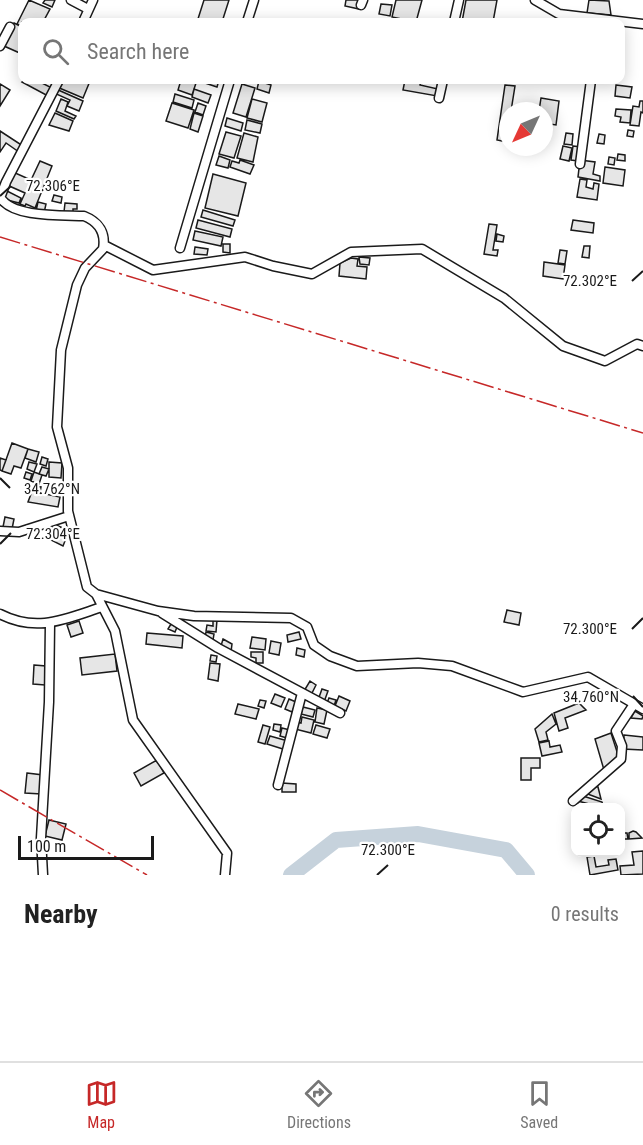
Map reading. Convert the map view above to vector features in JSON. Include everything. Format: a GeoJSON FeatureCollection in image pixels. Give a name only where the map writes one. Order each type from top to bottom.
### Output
{"type":"FeatureCollection","features":[{"type":"Feature","properties":{"kind":"street"},"geometry":{"type":"LineString","coordinates":[[71,0],[88,9]]}},
{"type":"Feature","properties":{"kind":"street"},"geometry":{"type":"LineString","coordinates":[[85,18],[93,0]]}},
{"type":"Feature","properties":{"kind":"street"},"geometry":{"type":"LineString","coordinates":[[248,18],[254,0]]}},
{"type":"Feature","properties":{"kind":"street"},"geometry":{"type":"LineString","coordinates":[[455,18],[459,0]]}},
{"type":"Feature","properties":{"kind":"street"},"geometry":{"type":"LineString","coordinates":[[535,0],[560,14],[582,18]]}},
{"type":"Feature","properties":{"kind":"street"},"geometry":{"type":"LineString","coordinates":[[625,23],[643,24]]}},
{"type":"Feature","properties":{"kind":"street"},"geometry":{"type":"LineString","coordinates":[[0,46],[10,27]]}},
{"type":"Feature","properties":{"kind":"street"},"geometry":{"type":"LineString","coordinates":[[57,84],[0,198],[4,205],[16,210],[84,216],[93,220],[103,234],[104,245],[80,275],[61,350],[57,427],[68,468],[69,516],[87,587],[96,594],[158,611],[230,618],[291,618],[307,627],[314,645],[330,656],[357,666],[418,663],[452,666],[524,692],[588,677],[643,710]]}},
{"type":"Feature","properties":{"kind":"street"},"geometry":{"type":"LineString","coordinates":[[180,248],[229,84]]}},
{"type":"Feature","properties":{"kind":"street"},"geometry":{"type":"LineString","coordinates":[[440,98],[442,84]]}},
{"type":"Feature","properties":{"kind":"street"},"geometry":{"type":"LineString","coordinates":[[580,164],[590,84]]}},
{"type":"Feature","properties":{"kind":"street"},"geometry":{"type":"LineString","coordinates":[[104,245],[153,270],[246,257],[273,266],[312,274],[351,252],[422,249],[504,298],[563,346],[605,361],[637,344],[643,346]]}},
{"type":"Feature","properties":{"kind":"street"},"geometry":{"type":"LineString","coordinates":[[0,531],[19,532],[69,516]]}},
{"type":"Feature","properties":{"kind":"street"},"geometry":{"type":"LineString","coordinates":[[96,594],[115,631],[134,720],[227,853],[225,875]]}},
{"type":"Feature","properties":{"kind":"street"},"geometry":{"type":"LineString","coordinates":[[0,614],[17,620],[50,624],[102,607]]}},
{"type":"Feature","properties":{"kind":"street"},"geometry":{"type":"LineString","coordinates":[[158,611],[218,648],[340,713]]}},
{"type":"Feature","properties":{"kind":"street"},"geometry":{"type":"LineString","coordinates":[[43,875],[41,838],[50,702],[50,624]]}},
{"type":"Feature","properties":{"kind":"street"},"geometry":{"type":"LineString","coordinates":[[278,785],[302,693]]}},
{"type":"Feature","properties":{"kind":"street"},"geometry":{"type":"LineString","coordinates":[[573,801],[621,759],[622,746],[616,731],[634,704]]}},
{"type":"Feature","properties":{"kind":"building"},"geometry":{"type":"Polygon","coordinates":[[[29,0],[50,9],[45,18],[20,18],[29,0]]]}},
{"type":"Feature","properties":{"kind":"building"},"geometry":{"type":"Polygon","coordinates":[[[45,0],[55,0],[52,7],[43,3],[45,0]]]}},
{"type":"Feature","properties":{"kind":"building"},"geometry":{"type":"Polygon","coordinates":[[[204,0],[229,0],[223,18],[198,18],[204,0]]]}},
{"type":"Feature","properties":{"kind":"building"},"geometry":{"type":"Polygon","coordinates":[[[346,0],[361,0],[359,9],[345,6],[346,0]]]}},
{"type":"Feature","properties":{"kind":"building"},"geometry":{"type":"Polygon","coordinates":[[[396,0],[422,0],[417,18],[392,17],[396,0]]]}},
{"type":"Feature","properties":{"kind":"building"},"geometry":{"type":"Polygon","coordinates":[[[466,0],[497,0],[494,18],[463,18],[466,0]]]}},
{"type":"Feature","properties":{"kind":"building"},"geometry":{"type":"Polygon","coordinates":[[[589,0],[609,1],[611,15],[587,13],[589,0]]]}},
{"type":"Feature","properties":{"kind":"building"},"geometry":{"type":"Polygon","coordinates":[[[381,4],[392,5],[390,16],[379,14],[381,4]]]}},
{"type":"Feature","properties":{"kind":"building"},"geometry":{"type":"Polygon","coordinates":[[[14,23],[18,25],[18,52],[4,46],[14,23]]]}},
{"type":"Feature","properties":{"kind":"building"},"geometry":{"type":"Polygon","coordinates":[[[0,84],[10,90],[0,106],[0,84]]]}},
{"type":"Feature","properties":{"kind":"building"},"geometry":{"type":"Polygon","coordinates":[[[26,84],[44,84],[52,88],[48,96],[26,84]]]}},
{"type":"Feature","properties":{"kind":"building"},"geometry":{"type":"Polygon","coordinates":[[[58,84],[89,84],[83,98],[57,87],[58,84]]]}},
{"type":"Feature","properties":{"kind":"building"},"geometry":{"type":"Polygon","coordinates":[[[180,84],[196,84],[192,95],[178,90],[180,84]]]}},
{"type":"Feature","properties":{"kind":"building"},"geometry":{"type":"Polygon","coordinates":[[[242,84],[255,88],[246,117],[233,113],[242,84]]]}},
{"type":"Feature","properties":{"kind":"building"},"geometry":{"type":"Polygon","coordinates":[[[258,84],[271,85],[269,93],[257,89],[258,84]]]}},
{"type":"Feature","properties":{"kind":"building"},"geometry":{"type":"Polygon","coordinates":[[[404,84],[420,84],[438,89],[437,96],[403,90],[404,84]]]}},
{"type":"Feature","properties":{"kind":"building"},"geometry":{"type":"Polygon","coordinates":[[[505,85],[515,86],[512,102],[503,102],[505,85]]]}},
{"type":"Feature","properties":{"kind":"building"},"geometry":{"type":"Polygon","coordinates":[[[616,85],[632,87],[630,98],[615,96],[616,85]]]}},
{"type":"Feature","properties":{"kind":"building"},"geometry":{"type":"Polygon","coordinates":[[[56,89],[83,101],[79,111],[67,106],[70,100],[54,93],[56,89]]]}},
{"type":"Feature","properties":{"kind":"building"},"geometry":{"type":"Polygon","coordinates":[[[194,89],[211,95],[208,103],[192,97],[194,89]]]}},
{"type":"Feature","properties":{"kind":"building"},"geometry":{"type":"Polygon","coordinates":[[[175,94],[194,100],[192,108],[173,102],[175,94]]]}},
{"type":"Feature","properties":{"kind":"building"},"geometry":{"type":"Polygon","coordinates":[[[541,98],[559,101],[556,125],[553,124],[553,102],[540,102],[541,98]]]}},
{"type":"Feature","properties":{"kind":"building"},"geometry":{"type":"Polygon","coordinates":[[[61,99],[68,102],[65,111],[76,116],[74,119],[56,111],[61,99]]]}},
{"type":"Feature","properties":{"kind":"building"},"geometry":{"type":"Polygon","coordinates":[[[252,99],[267,103],[262,122],[247,118],[252,99]]]}},
{"type":"Feature","properties":{"kind":"building"},"geometry":{"type":"Polygon","coordinates":[[[640,101],[643,101],[643,113],[641,112],[639,126],[630,125],[633,106],[639,107],[640,101]]]}},
{"type":"Feature","properties":{"kind":"building"},"geometry":{"type":"Polygon","coordinates":[[[172,103],[194,110],[188,128],[166,121],[172,103]]]}},
{"type":"Feature","properties":{"kind":"building"},"geometry":{"type":"Polygon","coordinates":[[[198,103],[206,106],[203,115],[195,112],[198,103]]]}},
{"type":"Feature","properties":{"kind":"building"},"geometry":{"type":"Polygon","coordinates":[[[616,109],[631,110],[630,123],[620,122],[621,117],[615,116],[616,109]]]}},
{"type":"Feature","properties":{"kind":"building"},"geometry":{"type":"Polygon","coordinates":[[[55,113],[73,121],[69,131],[49,125],[55,113]]]}},
{"type":"Feature","properties":{"kind":"building"},"geometry":{"type":"Polygon","coordinates":[[[194,113],[203,116],[198,132],[190,129],[194,113]]]}},
{"type":"Feature","properties":{"kind":"building"},"geometry":{"type":"Polygon","coordinates":[[[227,118],[243,123],[241,131],[225,126],[227,118]]]}},
{"type":"Feature","properties":{"kind":"building"},"geometry":{"type":"Polygon","coordinates":[[[247,120],[262,124],[260,133],[245,130],[247,120]]]}},
{"type":"Feature","properties":{"kind":"building"},"geometry":{"type":"Polygon","coordinates":[[[628,130],[634,131],[633,137],[627,136],[628,130]]]}},
{"type":"Feature","properties":{"kind":"building"},"geometry":{"type":"Polygon","coordinates":[[[0,131],[23,146],[19,152],[6,143],[0,152],[0,131]]]}},
{"type":"Feature","properties":{"kind":"building"},"geometry":{"type":"Polygon","coordinates":[[[226,132],[241,136],[234,158],[219,154],[226,132]]]}},
{"type":"Feature","properties":{"kind":"building"},"geometry":{"type":"Polygon","coordinates":[[[244,133],[258,137],[253,162],[237,158],[244,133]]]}},
{"type":"Feature","properties":{"kind":"building"},"geometry":{"type":"Polygon","coordinates":[[[566,133],[573,134],[572,145],[564,144],[566,133]]]}},
{"type":"Feature","properties":{"kind":"building"},"geometry":{"type":"Polygon","coordinates":[[[599,134],[605,135],[604,144],[597,143],[599,134]]]}},
{"type":"Feature","properties":{"kind":"building"},"geometry":{"type":"Polygon","coordinates":[[[563,146],[572,148],[569,161],[560,159],[563,146]]]}},
{"type":"Feature","properties":{"kind":"building"},"geometry":{"type":"Polygon","coordinates":[[[573,146],[581,147],[578,161],[571,160],[573,146]]]}},
{"type":"Feature","properties":{"kind":"building"},"geometry":{"type":"Polygon","coordinates":[[[618,154],[625,155],[625,161],[617,160],[618,154]]]}},
{"type":"Feature","properties":{"kind":"building"},"geometry":{"type":"Polygon","coordinates":[[[219,156],[230,160],[228,168],[216,165],[219,156]]]}},
{"type":"Feature","properties":{"kind":"building"},"geometry":{"type":"Polygon","coordinates":[[[609,157],[615,158],[614,165],[608,164],[609,157]]]}},
{"type":"Feature","properties":{"kind":"building"},"geometry":{"type":"Polygon","coordinates":[[[240,160],[254,165],[250,174],[230,167],[232,161],[239,163],[240,160]]]}},
{"type":"Feature","properties":{"kind":"building"},"geometry":{"type":"Polygon","coordinates":[[[580,160],[595,162],[593,174],[600,176],[600,181],[578,177],[580,160]]]}},
{"type":"Feature","properties":{"kind":"building"},"geometry":{"type":"Polygon","coordinates":[[[40,161],[52,166],[35,208],[26,204],[25,206],[20,204],[25,193],[7,185],[13,172],[31,180],[40,161]]]}},
{"type":"Feature","properties":{"kind":"building"},"geometry":{"type":"Polygon","coordinates":[[[605,167],[625,170],[623,186],[603,183],[605,167]]]}},
{"type":"Feature","properties":{"kind":"building"},"geometry":{"type":"Polygon","coordinates":[[[213,174],[246,183],[238,216],[205,208],[213,174]]]}},
{"type":"Feature","properties":{"kind":"building"},"geometry":{"type":"Polygon","coordinates":[[[580,179],[587,180],[586,187],[593,189],[594,183],[599,184],[597,200],[577,197],[580,179]]]}},
{"type":"Feature","properties":{"kind":"building"},"geometry":{"type":"Polygon","coordinates":[[[7,191],[21,198],[19,203],[3,199],[7,191]]]}},
{"type":"Feature","properties":{"kind":"building"},"geometry":{"type":"Polygon","coordinates":[[[54,195],[62,197],[61,203],[52,201],[54,195]]]}},
{"type":"Feature","properties":{"kind":"building"},"geometry":{"type":"Polygon","coordinates":[[[38,202],[46,204],[44,213],[36,211],[38,202]]]}},
{"type":"Feature","properties":{"kind":"building"},"geometry":{"type":"Polygon","coordinates":[[[65,203],[77,204],[77,209],[73,209],[73,213],[64,212],[65,203]]]}},
{"type":"Feature","properties":{"kind":"building"},"geometry":{"type":"Polygon","coordinates":[[[203,210],[235,220],[233,226],[201,217],[203,210]]]}},
{"type":"Feature","properties":{"kind":"building"},"geometry":{"type":"Polygon","coordinates":[[[198,220],[232,229],[230,237],[196,228],[198,220]]]}},
{"type":"Feature","properties":{"kind":"building"},"geometry":{"type":"Polygon","coordinates":[[[573,220],[594,223],[593,233],[571,230],[573,220]]]}},
{"type":"Feature","properties":{"kind":"building"},"geometry":{"type":"Polygon","coordinates":[[[489,224],[497,225],[493,250],[498,250],[497,256],[484,254],[489,224]]]}},
{"type":"Feature","properties":{"kind":"building"},"geometry":{"type":"Polygon","coordinates":[[[195,231],[223,237],[221,246],[193,240],[195,231]]]}},
{"type":"Feature","properties":{"kind":"building"},"geometry":{"type":"Polygon","coordinates":[[[497,234],[504,236],[503,242],[496,241],[497,234]]]}},
{"type":"Feature","properties":{"kind":"building"},"geometry":{"type":"Polygon","coordinates":[[[223,244],[230,244],[230,253],[223,252],[223,244]]]}},
{"type":"Feature","properties":{"kind":"building"},"geometry":{"type":"Polygon","coordinates":[[[584,246],[590,246],[589,258],[582,257],[584,246]]]}},
{"type":"Feature","properties":{"kind":"building"},"geometry":{"type":"Polygon","coordinates":[[[195,247],[208,249],[207,255],[194,254],[195,247]]]}},
{"type":"Feature","properties":{"kind":"building"},"geometry":{"type":"Polygon","coordinates":[[[560,250],[567,251],[565,264],[558,263],[560,250]]]}},
{"type":"Feature","properties":{"kind":"building"},"geometry":{"type":"Polygon","coordinates":[[[359,257],[370,258],[369,265],[360,264],[359,257]]]}},
{"type":"Feature","properties":{"kind":"building"},"geometry":{"type":"Polygon","coordinates":[[[351,258],[358,259],[357,266],[367,267],[366,279],[339,276],[340,263],[351,258]]]}},
{"type":"Feature","properties":{"kind":"building"},"geometry":{"type":"Polygon","coordinates":[[[544,262],[565,265],[563,279],[543,276],[544,262]]]}},
{"type":"Feature","properties":{"kind":"building"},"geometry":{"type":"Polygon","coordinates":[[[12,443],[28,449],[21,468],[14,466],[11,474],[2,471],[12,443]]]}},
{"type":"Feature","properties":{"kind":"building"},"geometry":{"type":"Polygon","coordinates":[[[28,449],[39,452],[36,462],[25,458],[28,449]]]}},
{"type":"Feature","properties":{"kind":"building"},"geometry":{"type":"Polygon","coordinates":[[[42,457],[48,459],[46,466],[40,464],[42,457]]]}},
{"type":"Feature","properties":{"kind":"building"},"geometry":{"type":"Polygon","coordinates":[[[0,458],[6,460],[2,471],[0,470],[0,458]]]}},
{"type":"Feature","properties":{"kind":"building"},"geometry":{"type":"Polygon","coordinates":[[[29,462],[37,464],[34,472],[27,469],[29,462]]]}},
{"type":"Feature","properties":{"kind":"building"},"geometry":{"type":"Polygon","coordinates":[[[49,462],[62,463],[61,478],[49,477],[49,462]]]}},
{"type":"Feature","properties":{"kind":"building"},"geometry":{"type":"Polygon","coordinates":[[[42,467],[49,469],[46,476],[39,474],[42,467]]]}},
{"type":"Feature","properties":{"kind":"building"},"geometry":{"type":"Polygon","coordinates":[[[26,472],[32,474],[30,480],[24,478],[26,472]]]}},
{"type":"Feature","properties":{"kind":"building"},"geometry":{"type":"Polygon","coordinates":[[[34,472],[42,475],[39,484],[31,481],[34,472]]]}},
{"type":"Feature","properties":{"kind":"building"},"geometry":{"type":"Polygon","coordinates":[[[34,486],[41,487],[40,493],[60,497],[58,507],[28,502],[34,486]]]}},
{"type":"Feature","properties":{"kind":"building"},"geometry":{"type":"Polygon","coordinates":[[[5,517],[14,519],[12,529],[3,527],[5,517]]]}},
{"type":"Feature","properties":{"kind":"building"},"geometry":{"type":"Polygon","coordinates":[[[54,524],[69,531],[63,546],[47,538],[54,524]]]}},
{"type":"Feature","properties":{"kind":"building"},"geometry":{"type":"Polygon","coordinates":[[[507,610],[521,613],[519,625],[504,622],[507,610]]]}},
{"type":"Feature","properties":{"kind":"building"},"geometry":{"type":"Polygon","coordinates":[[[213,619],[217,620],[216,632],[206,631],[207,625],[213,626],[213,619]]]}},
{"type":"Feature","properties":{"kind":"building"},"geometry":{"type":"Polygon","coordinates":[[[79,621],[83,633],[71,637],[67,625],[79,621]]]}},
{"type":"Feature","properties":{"kind":"building"},"geometry":{"type":"Polygon","coordinates":[[[171,624],[177,627],[175,632],[168,629],[171,624]]]}},
{"type":"Feature","properties":{"kind":"building"},"geometry":{"type":"Polygon","coordinates":[[[206,632],[214,634],[213,640],[205,638],[206,632]]]}},
{"type":"Feature","properties":{"kind":"building"},"geometry":{"type":"Polygon","coordinates":[[[299,632],[301,639],[288,642],[287,635],[299,632]]]}},
{"type":"Feature","properties":{"kind":"building"},"geometry":{"type":"Polygon","coordinates":[[[147,633],[183,636],[182,648],[146,644],[147,633]]]}},
{"type":"Feature","properties":{"kind":"building"},"geometry":{"type":"Polygon","coordinates":[[[252,637],[266,639],[265,650],[250,648],[252,637]]]}},
{"type":"Feature","properties":{"kind":"building"},"geometry":{"type":"Polygon","coordinates":[[[223,639],[232,644],[231,652],[221,646],[223,639]]]}},
{"type":"Feature","properties":{"kind":"building"},"geometry":{"type":"Polygon","coordinates":[[[271,641],[281,643],[279,655],[269,653],[271,641]]]}},
{"type":"Feature","properties":{"kind":"building"},"geometry":{"type":"Polygon","coordinates":[[[297,648],[305,650],[304,657],[296,655],[297,648]]]}},
{"type":"Feature","properties":{"kind":"building"},"geometry":{"type":"Polygon","coordinates":[[[251,652],[263,652],[263,663],[256,663],[256,658],[251,657],[251,652]]]}},
{"type":"Feature","properties":{"kind":"building"},"geometry":{"type":"Polygon","coordinates":[[[115,654],[117,671],[82,675],[80,658],[115,654]]]}},
{"type":"Feature","properties":{"kind":"building"},"geometry":{"type":"Polygon","coordinates":[[[211,655],[217,656],[216,662],[210,661],[211,655]]]}},
{"type":"Feature","properties":{"kind":"building"},"geometry":{"type":"Polygon","coordinates":[[[210,663],[220,664],[218,681],[208,679],[210,663]]]}},
{"type":"Feature","properties":{"kind":"building"},"geometry":{"type":"Polygon","coordinates":[[[34,665],[46,666],[45,685],[33,684],[34,665]]]}},
{"type":"Feature","properties":{"kind":"building"},"geometry":{"type":"Polygon","coordinates":[[[310,681],[316,685],[311,695],[304,691],[310,681]]]}},
{"type":"Feature","properties":{"kind":"building"},"geometry":{"type":"Polygon","coordinates":[[[322,689],[328,691],[324,702],[318,700],[322,689]]]}},
{"type":"Feature","properties":{"kind":"building"},"geometry":{"type":"Polygon","coordinates":[[[275,694],[285,698],[281,707],[271,703],[275,694]]]}},
{"type":"Feature","properties":{"kind":"building"},"geometry":{"type":"Polygon","coordinates":[[[339,696],[350,701],[346,711],[335,706],[339,696]]]}},
{"type":"Feature","properties":{"kind":"building"},"geometry":{"type":"Polygon","coordinates":[[[329,698],[336,700],[334,706],[327,703],[329,698]]]}},
{"type":"Feature","properties":{"kind":"building"},"geometry":{"type":"Polygon","coordinates":[[[289,699],[296,702],[292,712],[285,709],[289,699]]]}},
{"type":"Feature","properties":{"kind":"building"},"geometry":{"type":"Polygon","coordinates":[[[260,700],[266,701],[264,708],[258,706],[260,700]]]}},
{"type":"Feature","properties":{"kind":"building"},"geometry":{"type":"Polygon","coordinates":[[[579,703],[586,710],[565,718],[568,728],[559,731],[554,713],[579,703]]]}},
{"type":"Feature","properties":{"kind":"building"},"geometry":{"type":"Polygon","coordinates":[[[238,704],[259,709],[256,719],[235,714],[238,704]]]}},
{"type":"Feature","properties":{"kind":"building"},"geometry":{"type":"Polygon","coordinates":[[[303,707],[315,710],[313,717],[301,714],[303,707]]]}},
{"type":"Feature","properties":{"kind":"building"},"geometry":{"type":"Polygon","coordinates":[[[317,708],[327,710],[324,724],[315,722],[317,708]]]}},
{"type":"Feature","properties":{"kind":"building"},"geometry":{"type":"Polygon","coordinates":[[[635,711],[643,716],[642,719],[631,718],[635,711]]]}},
{"type":"Feature","properties":{"kind":"building"},"geometry":{"type":"Polygon","coordinates":[[[552,714],[556,724],[546,732],[548,740],[539,742],[535,729],[552,714]]]}},
{"type":"Feature","properties":{"kind":"building"},"geometry":{"type":"Polygon","coordinates":[[[302,717],[314,720],[311,733],[295,729],[296,722],[301,723],[302,717]]]}},
{"type":"Feature","properties":{"kind":"building"},"geometry":{"type":"Polygon","coordinates":[[[274,724],[281,725],[280,732],[273,730],[274,724]]]}},
{"type":"Feature","properties":{"kind":"building"},"geometry":{"type":"Polygon","coordinates":[[[263,725],[270,727],[265,744],[258,742],[263,725]]]}},
{"type":"Feature","properties":{"kind":"building"},"geometry":{"type":"Polygon","coordinates":[[[316,725],[330,729],[327,738],[313,734],[316,725]]]}},
{"type":"Feature","properties":{"kind":"building"},"geometry":{"type":"Polygon","coordinates":[[[282,728],[290,730],[287,738],[280,736],[282,728]]]}},
{"type":"Feature","properties":{"kind":"building"},"geometry":{"type":"Polygon","coordinates":[[[611,733],[619,758],[604,770],[595,739],[611,733]]]}},
{"type":"Feature","properties":{"kind":"building"},"geometry":{"type":"Polygon","coordinates":[[[624,735],[643,737],[643,750],[623,749],[624,735]]]}},
{"type":"Feature","properties":{"kind":"building"},"geometry":{"type":"Polygon","coordinates":[[[270,736],[288,741],[286,750],[267,744],[270,736]]]}},
{"type":"Feature","properties":{"kind":"building"},"geometry":{"type":"Polygon","coordinates":[[[549,741],[550,747],[560,745],[562,752],[542,756],[539,743],[549,741]]]}},
{"type":"Feature","properties":{"kind":"building"},"geometry":{"type":"Polygon","coordinates":[[[521,758],[540,758],[540,768],[531,768],[531,780],[521,780],[521,758]]]}},
{"type":"Feature","properties":{"kind":"building"},"geometry":{"type":"Polygon","coordinates":[[[157,760],[164,773],[141,786],[134,773],[157,760]]]}},
{"type":"Feature","properties":{"kind":"building"},"geometry":{"type":"Polygon","coordinates":[[[27,773],[43,775],[41,794],[25,793],[27,773]]]}},
{"type":"Feature","properties":{"kind":"building"},"geometry":{"type":"Polygon","coordinates":[[[282,783],[296,784],[296,792],[282,792],[282,783]]]}},
{"type":"Feature","properties":{"kind":"building"},"geometry":{"type":"Polygon","coordinates":[[[593,786],[598,787],[601,799],[585,793],[593,786]]]}},
{"type":"Feature","properties":{"kind":"building"},"geometry":{"type":"Polygon","coordinates":[[[583,796],[602,803],[585,803],[578,801],[583,796]]]}},
{"type":"Feature","properties":{"kind":"building"},"geometry":{"type":"Polygon","coordinates":[[[49,820],[66,824],[62,840],[45,836],[49,820]]]}},
{"type":"Feature","properties":{"kind":"building"},"geometry":{"type":"Polygon","coordinates":[[[633,831],[642,838],[629,839],[629,833],[633,831]]]}},
{"type":"Feature","properties":{"kind":"building"},"geometry":{"type":"Polygon","coordinates":[[[643,851],[643,874],[621,875],[620,866],[634,865],[632,852],[643,851]]]}},
{"type":"Feature","properties":{"kind":"building"},"geometry":{"type":"Polygon","coordinates":[[[587,857],[594,857],[596,867],[609,865],[608,860],[616,859],[618,870],[590,875],[587,857]]]}},
{"type":"Feature","properties":{"kind":"waterway"},"geometry":{"type":"LineString","coordinates":[[291,875],[336,840],[418,834],[506,850],[527,875]]}},
{"type":"Feature","properties":{"kind":"power"},"geometry":{"type":"LineString","coordinates":[[0,237],[643,433]]}},
{"type":"Feature","properties":{"kind":"power"},"geometry":{"type":"LineString","coordinates":[[0,790],[147,875]]}}]}
